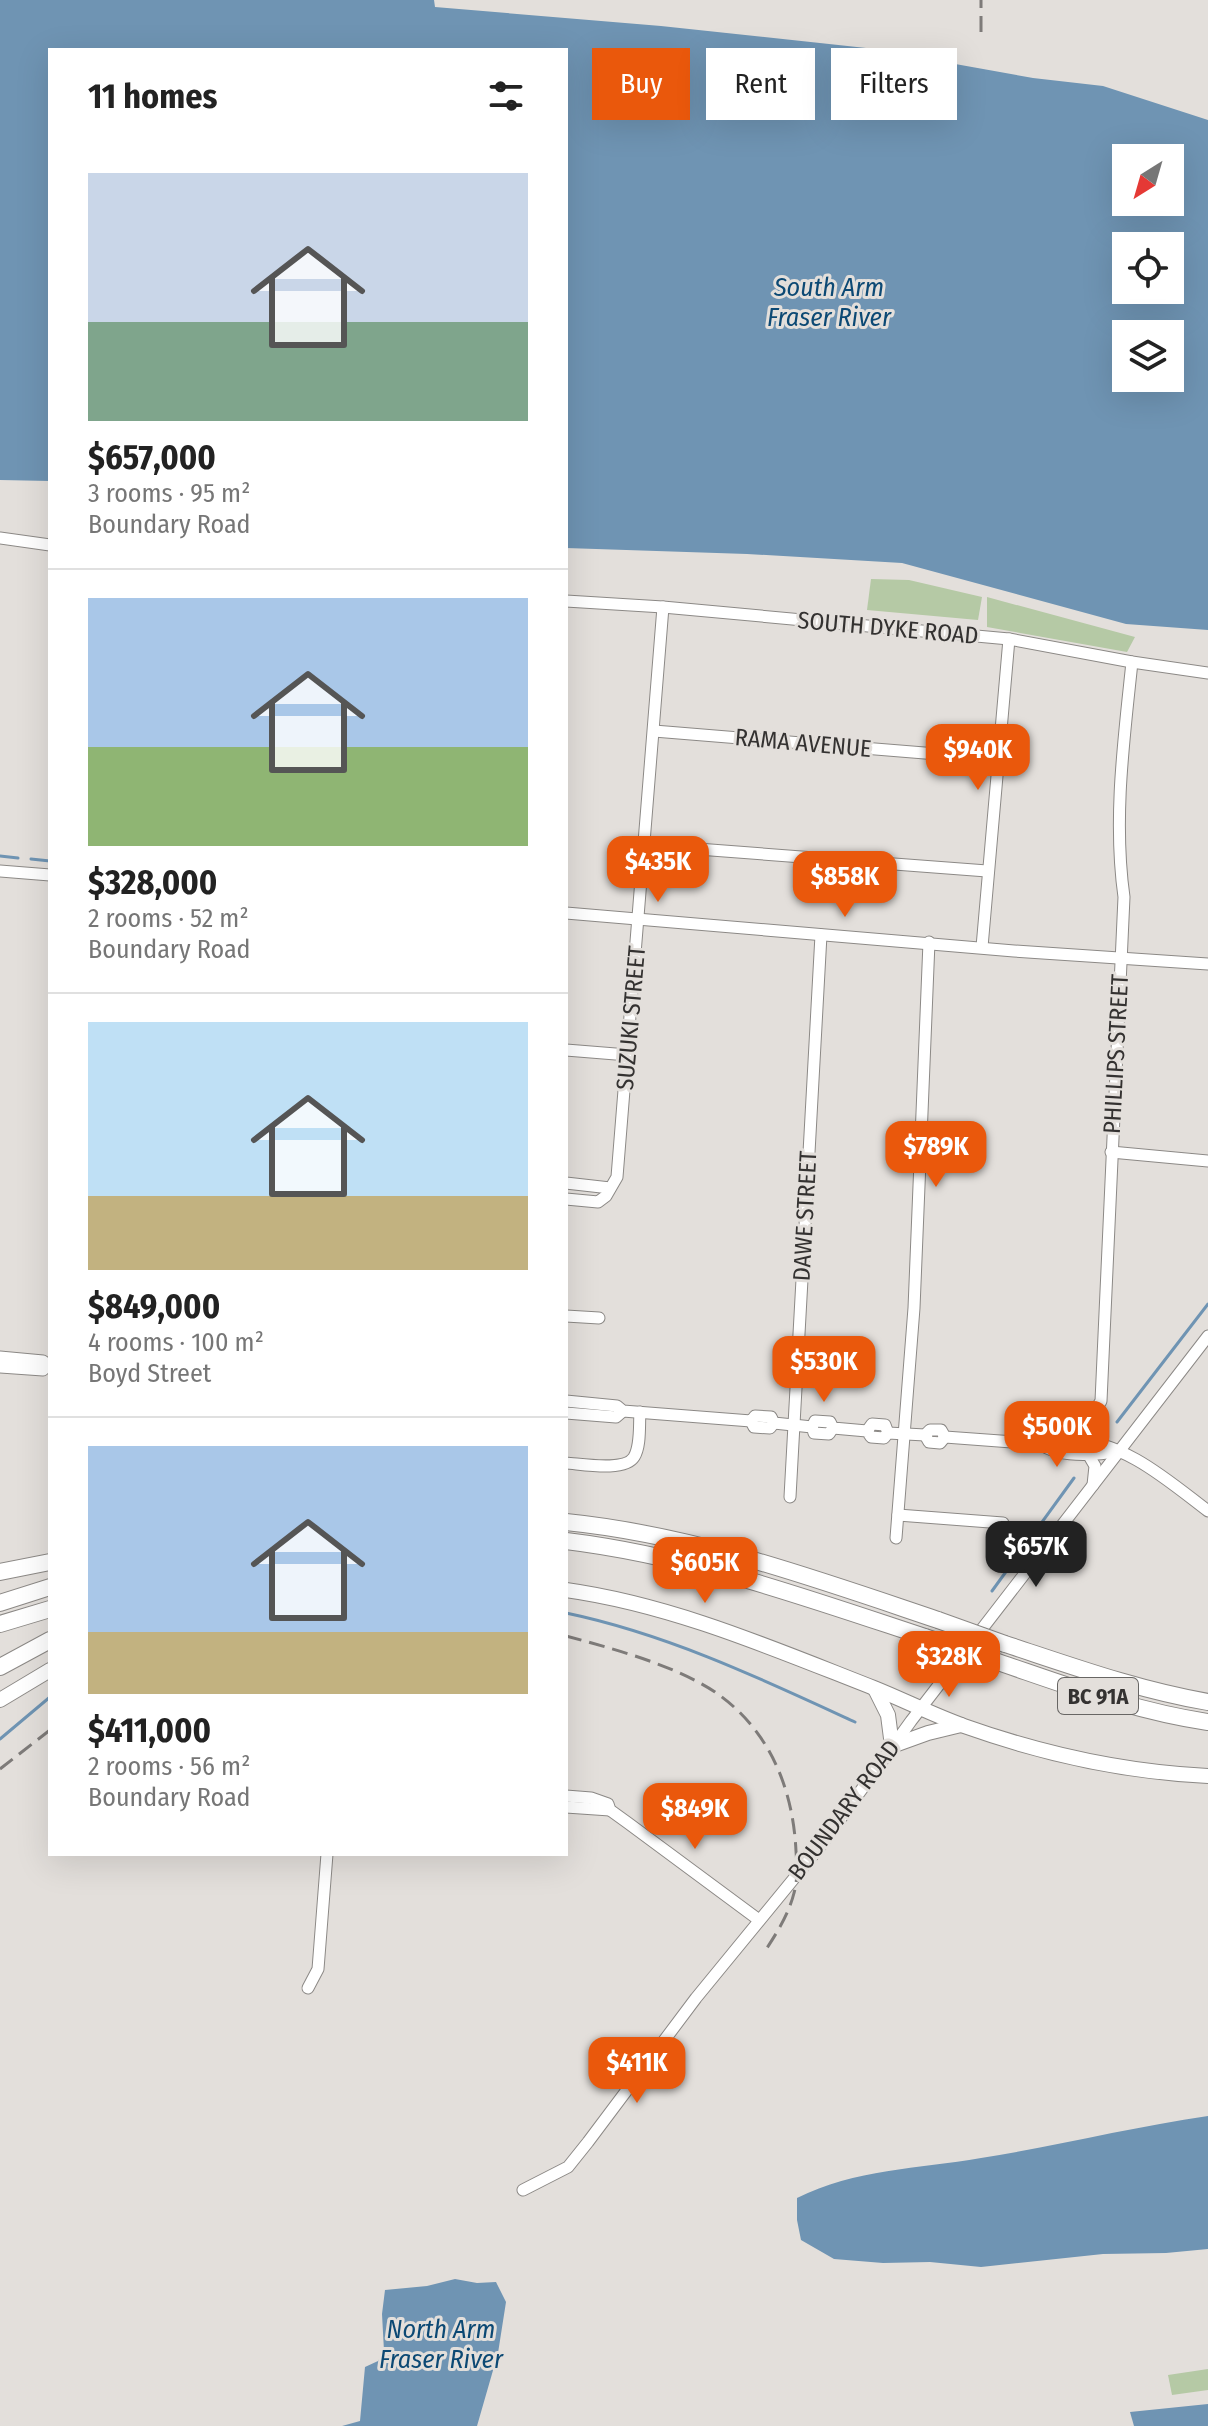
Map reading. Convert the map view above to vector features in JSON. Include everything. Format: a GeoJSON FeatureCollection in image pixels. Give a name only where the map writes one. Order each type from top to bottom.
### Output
{"type":"FeatureCollection","features":[{"type":"Feature","properties":{"kind":"highway","name":"BC 91A"},"geometry":{"type":"LineString","coordinates":[[568,1522],[641,1532],[722,1550],[1113,1679],[1208,1702]]}},
{"type":"Feature","properties":{"kind":"highway","name":"BC 91A"},"geometry":{"type":"LineString","coordinates":[[568,1541],[710,1568],[1101,1697],[1208,1722]]}},
{"type":"Feature","properties":{"kind":"highway"},"geometry":{"type":"LineString","coordinates":[[0,1572],[48,1562]]}},
{"type":"Feature","properties":{"kind":"highway"},"geometry":{"type":"LineString","coordinates":[[0,1603],[48,1588]]}},
{"type":"Feature","properties":{"kind":"highway"},"geometry":{"type":"LineString","coordinates":[[0,1624],[48,1610]]}},
{"type":"Feature","properties":{"kind":"highway"},"geometry":{"type":"LineString","coordinates":[[0,1667],[48,1641]]}},
{"type":"Feature","properties":{"kind":"main road"},"geometry":{"type":"LineString","coordinates":[[568,1590],[714,1627],[961,1725],[1081,1761],[1151,1772],[1208,1776]]}},
{"type":"Feature","properties":{"kind":"main road"},"geometry":{"type":"LineString","coordinates":[[0,1700],[48,1671]]}},
{"type":"Feature","properties":{"kind":"main road"},"geometry":{"type":"LineString","coordinates":[[875,1689],[888,1715],[892,1746],[961,1725]]}},
{"type":"Feature","properties":{"kind":"street"},"geometry":{"type":"LineString","coordinates":[[0,538],[48,545]]}},
{"type":"Feature","properties":{"kind":"street","name":"SOUTH DYKE ROAD"},"geometry":{"type":"LineString","coordinates":[[568,601],[1009,639],[1208,673]]}},
{"type":"Feature","properties":{"kind":"street","name":"SUZUKI STREET"},"geometry":{"type":"LineString","coordinates":[[610,1188],[617,1177],[663,607]]}},
{"type":"Feature","properties":{"kind":"street"},"geometry":{"type":"LineString","coordinates":[[982,947],[1009,639]]}},
{"type":"Feature","properties":{"kind":"street","name":"PHILLIPS STREET"},"geometry":{"type":"LineString","coordinates":[[1077,1440],[1101,1401],[1124,897],[1118,841],[1132,662]]}},
{"type":"Feature","properties":{"kind":"street","name":"RAMA AVENUE"},"geometry":{"type":"LineString","coordinates":[[654,731],[998,759]]}},
{"type":"Feature","properties":{"kind":"street"},"geometry":{"type":"LineString","coordinates":[[645,845],[987,871]]}},
{"type":"Feature","properties":{"kind":"street"},"geometry":{"type":"LineString","coordinates":[[0,871],[48,875]]}},
{"type":"Feature","properties":{"kind":"street"},"geometry":{"type":"LineString","coordinates":[[568,913],[1208,964]]}},
{"type":"Feature","properties":{"kind":"street","name":"DAWE STREET"},"geometry":{"type":"LineString","coordinates":[[790,1497],[821,935]]}},
{"type":"Feature","properties":{"kind":"street"},"geometry":{"type":"LineString","coordinates":[[896,1538],[914,1308],[929,942]]}},
{"type":"Feature","properties":{"kind":"street"},"geometry":{"type":"LineString","coordinates":[[568,1050],[628,1055]]}},
{"type":"Feature","properties":{"kind":"street"},"geometry":{"type":"LineString","coordinates":[[1111,1152],[1208,1161]]}},
{"type":"Feature","properties":{"kind":"street"},"geometry":{"type":"LineString","coordinates":[[568,1183],[610,1188],[598,1202],[568,1199]]}},
{"type":"Feature","properties":{"kind":"street"},"geometry":{"type":"LineString","coordinates":[[568,1316],[599,1318]]}},
{"type":"Feature","properties":{"kind":"street","name":"BOUNDARY ROAD"},"geometry":{"type":"LineString","coordinates":[[523,2190],[568,2167],[696,1998],[823,1843],[892,1746],[1208,1336]]}},
{"type":"Feature","properties":{"kind":"street"},"geometry":{"type":"LineString","coordinates":[[0,1357],[43,1361],[48,1365]]}},
{"type":"Feature","properties":{"kind":"street"},"geometry":{"type":"LineString","coordinates":[[0,1367],[43,1370],[48,1367]]}},
{"type":"Feature","properties":{"kind":"street"},"geometry":{"type":"LineString","coordinates":[[568,1401],[617,1406],[623,1411],[751,1421],[755,1416],[771,1417],[774,1423],[812,1427],[815,1421],[830,1422],[833,1428],[867,1431],[872,1424],[885,1425],[888,1433],[925,1435],[930,1430],[941,1430],[945,1437],[1040,1444],[1050,1451],[1100,1454],[1121,1451]]}},
{"type":"Feature","properties":{"kind":"street"},"geometry":{"type":"LineString","coordinates":[[568,1413],[616,1417],[623,1411]]}},
{"type":"Feature","properties":{"kind":"street"},"geometry":{"type":"LineString","coordinates":[[568,1463],[621,1466],[630,1462],[635,1456],[640,1412]]}},
{"type":"Feature","properties":{"kind":"street"},"geometry":{"type":"LineString","coordinates":[[1040,1444],[1049,1438],[1077,1440],[1121,1451],[1134,1457],[1208,1511]]}},
{"type":"Feature","properties":{"kind":"street"},"geometry":{"type":"LineString","coordinates":[[1088,1454],[1095,1466],[1093,1486]]}},
{"type":"Feature","properties":{"kind":"street"},"geometry":{"type":"LineString","coordinates":[[898,1515],[1003,1523]]}},
{"type":"Feature","properties":{"kind":"street"},"geometry":{"type":"LineString","coordinates":[[568,1796],[602,1801],[608,1804],[610,1810]]}},
{"type":"Feature","properties":{"kind":"street"},"geometry":{"type":"LineString","coordinates":[[568,1807],[610,1810],[759,1920]]}},
{"type":"Feature","properties":{"kind":"street"},"geometry":{"type":"LineString","coordinates":[[308,1988],[318,1969],[327,1856]]}},
{"type":"Feature","properties":{"kind":"green space"},"geometry":{"type":"Polygon","coordinates":[[[871,579],[909,580],[982,597],[978,620],[867,610],[871,579]]]}},
{"type":"Feature","properties":{"kind":"green space"},"geometry":{"type":"Polygon","coordinates":[[[987,597],[1135,637],[1127,652],[987,627],[987,597]]]}},
{"type":"Feature","properties":{"kind":"green space"},"geometry":{"type":"Polygon","coordinates":[[[1208,2369],[1208,2390],[1172,2395],[1168,2375],[1208,2369]]]}},
{"type":"Feature","properties":{"kind":"water","name":"South Arm Fraser River"},"geometry":{"type":"Polygon","coordinates":[[[0,0],[434,0],[435,7],[661,26],[866,48],[831,48],[831,120],[957,120],[957,64],[1103,86],[1208,120],[1208,630],[1126,624],[902,563],[568,548],[568,48],[48,48],[48,481],[0,480],[0,0]]]}},
{"type":"Feature","properties":{"kind":"water"},"geometry":{"type":"Polygon","coordinates":[[[1208,2116],[1208,2249],[1103,2254],[981,2267],[834,2259],[801,2240],[797,2198],[841,2181],[1208,2116]]]}},
{"type":"Feature","properties":{"kind":"water","name":"North Arm Fraser River"},"geometry":{"type":"Polygon","coordinates":[[[455,2279],[496,2282],[506,2302],[498,2353],[477,2426],[342,2426],[360,2421],[365,2367],[378,2361],[384,2351],[382,2314],[385,2290],[427,2286],[455,2279]]]}},
{"type":"Feature","properties":{"kind":"water"},"geometry":{"type":"Polygon","coordinates":[[[1208,2404],[1208,2426],[1134,2426],[1130,2412],[1208,2404]]]}},
{"type":"Feature","properties":{"kind":"waterway"},"geometry":{"type":"LineString","coordinates":[[0,856],[18,858]]}},
{"type":"Feature","properties":{"kind":"waterway"},"geometry":{"type":"LineString","coordinates":[[31,859],[48,861]]}},
{"type":"Feature","properties":{"kind":"waterway"},"geometry":{"type":"LineString","coordinates":[[1117,1422],[1208,1304]]}},
{"type":"Feature","properties":{"kind":"waterway"},"geometry":{"type":"LineString","coordinates":[[992,1591],[1074,1478]]}},
{"type":"Feature","properties":{"kind":"waterway"},"geometry":{"type":"LineString","coordinates":[[568,1613],[677,1645],[855,1722]]}},
{"type":"Feature","properties":{"kind":"waterway"},"geometry":{"type":"LineString","coordinates":[[0,1739],[48,1699]]}},
{"type":"Feature","properties":{"kind":"railway"},"geometry":{"type":"LineString","coordinates":[[981,0],[981,32]]}},
{"type":"Feature","properties":{"kind":"railway"},"geometry":{"type":"LineString","coordinates":[[568,1637],[643,1659],[699,1682],[734,1707],[764,1742],[775,1762],[790,1805],[797,1867],[789,1908],[767,1948]]}},
{"type":"Feature","properties":{"kind":"railway"},"geometry":{"type":"LineString","coordinates":[[0,1769],[48,1732]]}}]}
